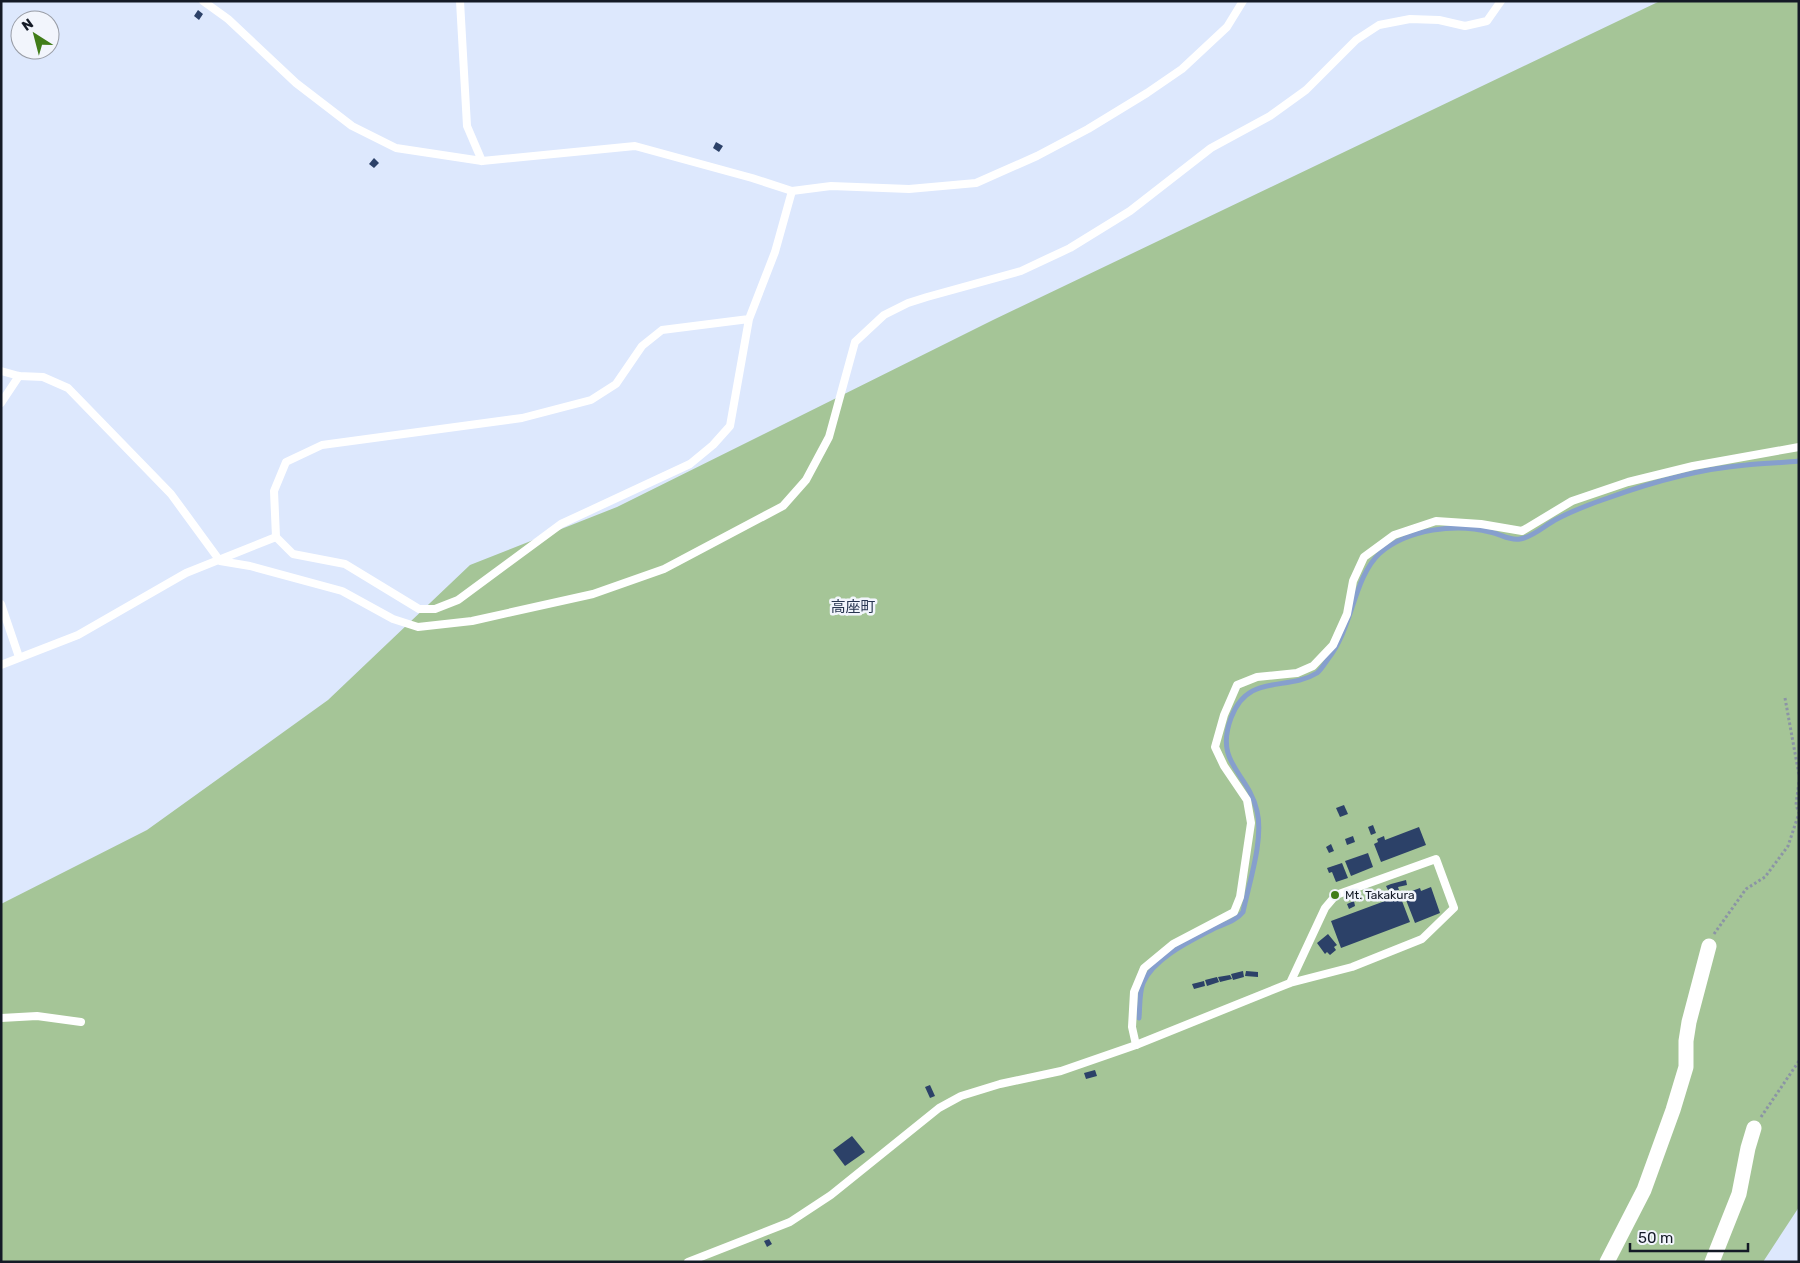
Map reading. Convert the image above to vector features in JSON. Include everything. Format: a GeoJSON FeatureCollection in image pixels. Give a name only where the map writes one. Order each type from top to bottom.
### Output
{"type":"FeatureCollection","features":[{"type":"Feature","properties":{"kind":"street"},"geometry":{"type":"LineString","coordinates":[[1607,1262],[1644,1190],[1673,1110],[1686,1067],[1689,1022],[1709,946]]}},
{"type":"Feature","properties":{"kind":"street"},"geometry":{"type":"LineString","coordinates":[[1712,1262],[1739,1194],[1754,1128]]}},
{"type":"Feature","properties":{"kind":"lane"},"geometry":{"type":"LineString","coordinates":[[203,1],[228,19],[296,83],[352,126],[396,148],[482,161],[635,146],[792,191],[831,186],[909,189],[976,183],[1037,156],[1088,130],[1147,93],[1182,69],[1227,27],[1243,1]]}},
{"type":"Feature","properties":{"kind":"lane"},"geometry":{"type":"LineString","coordinates":[[460,1],[467,126],[482,161]]}},
{"type":"Feature","properties":{"kind":"lane"},"geometry":{"type":"LineString","coordinates":[[1,371],[19,376],[44,377],[68,388],[171,494],[220,561],[250,566],[342,591],[393,619],[418,627],[472,621],[593,594],[664,569],[783,506],[806,480],[829,437],[855,342],[884,315],[908,303],[1021,271],[1070,248],[1130,211],[1211,148],[1270,116],[1306,90],[1356,40],[1379,25],[1410,20],[1439,20],[1465,26],[1487,21],[1501,1]]}},
{"type":"Feature","properties":{"kind":"lane"},"geometry":{"type":"LineString","coordinates":[[749,319],[662,330],[642,346],[616,384],[591,400],[522,418],[322,445],[286,462],[274,491],[276,537],[293,554],[344,564],[419,609],[435,609],[458,600],[561,524],[690,464],[713,445],[730,426],[749,319],[775,252],[792,191]]}},
{"type":"Feature","properties":{"kind":"lane"},"geometry":{"type":"LineString","coordinates":[[1,403],[19,376]]}},
{"type":"Feature","properties":{"kind":"lane"},"geometry":{"type":"LineString","coordinates":[[1136,1045],[1132,1027],[1134,992],[1144,968],[1173,944],[1234,912],[1240,897],[1252,823],[1247,800],[1224,766],[1216,747],[1224,715],[1237,685],[1257,677],[1297,673],[1313,666],[1333,645],[1347,614],[1352,581],[1364,557],[1394,535],[1436,521],[1481,524],[1522,531],[1572,501],[1628,482],[1692,466],[1799,447]]}},
{"type":"Feature","properties":{"kind":"lane"},"geometry":{"type":"LineString","coordinates":[[1,665],[78,636],[186,573],[276,537]]}},
{"type":"Feature","properties":{"kind":"lane"},"geometry":{"type":"LineString","coordinates":[[1,604],[19,657]]}},
{"type":"Feature","properties":{"kind":"lane"},"geometry":{"type":"LineString","coordinates":[[688,1262],[790,1222],[831,1195],[939,1108],[961,1096],[1000,1084],[1061,1071],[1136,1045],[1290,984],[1352,967],[1422,939],[1454,908],[1436,859],[1336,895],[1325,908],[1290,984]]}},
{"type":"Feature","properties":{"kind":"lane"},"geometry":{"type":"LineString","coordinates":[[1,1018],[37,1016],[81,1022]]}},
{"type":"Feature","properties":{"kind":"path"},"geometry":{"type":"LineString","coordinates":[[1785,698],[1799,775]]}},
{"type":"Feature","properties":{"kind":"path"},"geometry":{"type":"LineString","coordinates":[[1709,946],[1716,929],[1746,889],[1765,877],[1788,846],[1798,813],[1796,805],[1799,781]]}},
{"type":"Feature","properties":{"kind":"path"},"geometry":{"type":"LineString","coordinates":[[1754,1128],[1799,1061]]}},
{"type":"Feature","properties":{"kind":"green space"},"geometry":{"type":"Polygon","coordinates":[[[1660,1],[1799,1],[1799,1207],[1763,1262],[1,1262],[1,904],[147,830],[328,700],[470,565],[617,507],[993,320],[1660,1]]]}},
{"type":"Feature","properties":{"kind":"building"},"geometry":{"type":"Polygon","coordinates":[[[198,10],[203,14],[199,20],[194,16],[198,10]]]}},
{"type":"Feature","properties":{"kind":"building"},"geometry":{"type":"Polygon","coordinates":[[[716,142],[723,146],[719,152],[713,148],[716,142]]]}},
{"type":"Feature","properties":{"kind":"building"},"geometry":{"type":"Polygon","coordinates":[[[374,158],[379,163],[374,168],[369,164],[374,158]]]}},
{"type":"Feature","properties":{"kind":"building"},"geometry":{"type":"Polygon","coordinates":[[[1344,805],[1348,814],[1340,817],[1336,808],[1344,805]]]}},
{"type":"Feature","properties":{"kind":"building"},"geometry":{"type":"Polygon","coordinates":[[[1373,825],[1376,833],[1371,835],[1368,827],[1373,825]]]}},
{"type":"Feature","properties":{"kind":"building"},"geometry":{"type":"Polygon","coordinates":[[[1419,827],[1426,845],[1381,862],[1374,844],[1378,842],[1377,839],[1384,836],[1385,840],[1419,827]]]}},
{"type":"Feature","properties":{"kind":"building"},"geometry":{"type":"Polygon","coordinates":[[[1353,836],[1355,842],[1347,845],[1345,839],[1353,836]]]}},
{"type":"Feature","properties":{"kind":"building"},"geometry":{"type":"Polygon","coordinates":[[[1331,844],[1334,851],[1329,853],[1326,847],[1331,844]]]}},
{"type":"Feature","properties":{"kind":"building"},"geometry":{"type":"Polygon","coordinates":[[[1368,853],[1373,867],[1351,876],[1345,861],[1368,853]]]}},
{"type":"Feature","properties":{"kind":"building"},"geometry":{"type":"Polygon","coordinates":[[[1342,863],[1348,878],[1336,882],[1332,872],[1329,873],[1327,868],[1342,863]]]}},
{"type":"Feature","properties":{"kind":"building"},"geometry":{"type":"Polygon","coordinates":[[[1406,880],[1407,885],[1398,887],[1399,890],[1395,891],[1392,888],[1388,890],[1386,886],[1391,884],[1406,880]]]}},
{"type":"Feature","properties":{"kind":"building"},"geometry":{"type":"Polygon","coordinates":[[[1431,887],[1440,913],[1415,923],[1406,900],[1402,901],[1410,922],[1341,948],[1331,921],[1420,888],[1421,891],[1431,887]]]}},
{"type":"Feature","properties":{"kind":"building"},"geometry":{"type":"Polygon","coordinates":[[[1354,901],[1355,906],[1349,909],[1347,904],[1354,901]]]}},
{"type":"Feature","properties":{"kind":"building"},"geometry":{"type":"Polygon","coordinates":[[[1328,934],[1337,945],[1334,947],[1336,950],[1330,955],[1327,952],[1325,954],[1317,943],[1328,934]]]}},
{"type":"Feature","properties":{"kind":"building"},"geometry":{"type":"Polygon","coordinates":[[[1243,971],[1244,977],[1233,980],[1231,974],[1243,971]]]}},
{"type":"Feature","properties":{"kind":"building"},"geometry":{"type":"Polygon","coordinates":[[[1246,971],[1258,972],[1258,977],[1245,976],[1246,971]]]}},
{"type":"Feature","properties":{"kind":"building"},"geometry":{"type":"Polygon","coordinates":[[[1230,975],[1232,979],[1220,982],[1218,977],[1230,975]]]}},
{"type":"Feature","properties":{"kind":"building"},"geometry":{"type":"Polygon","coordinates":[[[1217,977],[1219,982],[1207,986],[1205,980],[1217,977]]]}},
{"type":"Feature","properties":{"kind":"building"},"geometry":{"type":"Polygon","coordinates":[[[1204,981],[1205,986],[1194,989],[1192,984],[1204,981]]]}},
{"type":"Feature","properties":{"kind":"building"},"geometry":{"type":"Polygon","coordinates":[[[1095,1070],[1097,1076],[1086,1079],[1084,1073],[1095,1070]]]}},
{"type":"Feature","properties":{"kind":"building"},"geometry":{"type":"Polygon","coordinates":[[[930,1085],[935,1096],[930,1098],[925,1087],[930,1085]]]}},
{"type":"Feature","properties":{"kind":"building"},"geometry":{"type":"Polygon","coordinates":[[[852,1136],[865,1152],[845,1166],[833,1150],[852,1136]]]}},
{"type":"Feature","properties":{"kind":"building"},"geometry":{"type":"Polygon","coordinates":[[[769,1239],[772,1244],[767,1247],[764,1241],[769,1239]]]}},
{"type":"Feature","properties":{"kind":"waterway"},"geometry":{"type":"LineString","coordinates":[[1139,1018],[1140,996],[1143,983],[1155,966],[1174,951],[1233,920],[1243,912],[1255,861],[1259,822],[1253,798],[1234,767],[1229,757],[1227,746],[1227,734],[1231,718],[1238,704],[1247,694],[1258,689],[1269,685],[1305,679],[1318,672],[1336,647],[1364,576],[1371,563],[1380,553],[1404,538],[1418,533],[1448,528],[1477,529],[1512,539],[1520,539],[1581,508],[1659,482],[1693,473],[1728,467],[1799,461]]}},
{"type":"Feature","properties":{"kind":"place","name":"Mt. Takakura"},"geometry":{"type":"Point","coordinates":[1335,895]}},
{"type":"Feature","properties":{"kind":"district","name":"高座町"},"geometry":{"type":"Point","coordinates":[853,607]}}]}
